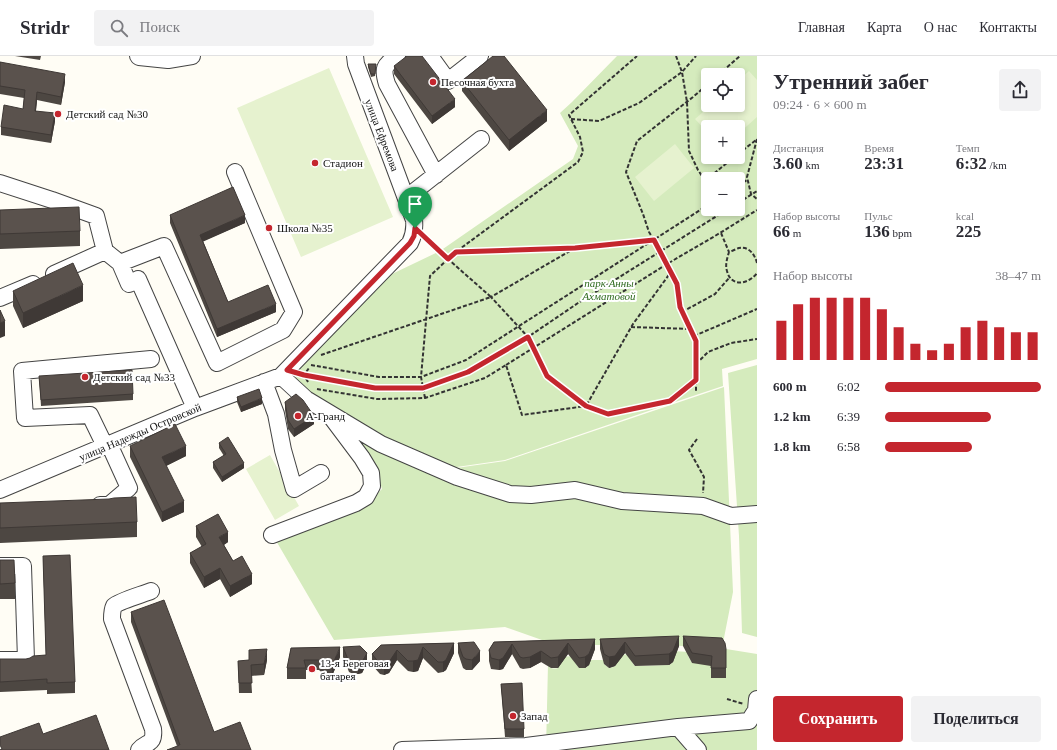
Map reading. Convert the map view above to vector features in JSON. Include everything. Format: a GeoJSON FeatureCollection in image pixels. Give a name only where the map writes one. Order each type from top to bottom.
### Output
{"type":"FeatureCollection","features":[{"type":"Feature","properties":{"kind":"street"},"geometry":{"type":"LineString","coordinates":[[138,56],[168,60],[192,56]]}},
{"type":"Feature","properties":{"kind":"street","name":"улица Ефремова"},"geometry":{"type":"LineString","coordinates":[[355,56],[356,64],[414,220],[415,228]]}},
{"type":"Feature","properties":{"kind":"street"},"geometry":{"type":"LineString","coordinates":[[397,56],[386,64],[384,74],[387,84],[436,175]]}},
{"type":"Feature","properties":{"kind":"street"},"geometry":{"type":"LineString","coordinates":[[430,56],[448,81],[480,56]]}},
{"type":"Feature","properties":{"kind":"street"},"geometry":{"type":"LineString","coordinates":[[406,198],[481,139]]}},
{"type":"Feature","properties":{"kind":"street"},"geometry":{"type":"LineString","coordinates":[[120,263],[164,246],[217,362],[283,330],[294,312],[235,172]]}},
{"type":"Feature","properties":{"kind":"street"},"geometry":{"type":"LineString","coordinates":[[0,183],[96,216],[105,252],[120,263],[129,284],[138,279],[195,408]]}},
{"type":"Feature","properties":{"kind":"street"},"geometry":{"type":"LineString","coordinates":[[415,228],[414,236],[410,243],[284,373],[306,399],[381,444],[457,477],[510,494],[531,495],[575,490],[622,501],[703,506],[731,516],[757,514]]}},
{"type":"Feature","properties":{"kind":"street"},"geometry":{"type":"LineString","coordinates":[[0,298],[105,252]]}},
{"type":"Feature","properties":{"kind":"street"},"geometry":{"type":"LineString","coordinates":[[85,506],[109,505],[129,488],[90,415],[25,418],[22,371],[151,359]]}},
{"type":"Feature","properties":{"kind":"street","name":"улица Надежды Островской"},"geometry":{"type":"LineString","coordinates":[[0,490],[195,408],[284,373]]}},
{"type":"Feature","properties":{"kind":"street"},"geometry":{"type":"LineString","coordinates":[[264,382],[276,414],[282,450],[294,489],[321,473]]}},
{"type":"Feature","properties":{"kind":"street"},"geometry":{"type":"LineString","coordinates":[[272,535],[356,503],[366,497],[372,486],[371,474],[362,458],[327,412]]}},
{"type":"Feature","properties":{"kind":"street"},"geometry":{"type":"LineString","coordinates":[[0,566],[24,566],[26,660],[0,660]]}},
{"type":"Feature","properties":{"kind":"street"},"geometry":{"type":"LineString","coordinates":[[139,750],[140,747],[148,744],[152,740],[154,735],[153,729],[112,619],[112,612],[115,606],[121,602],[151,591]]}},
{"type":"Feature","properties":{"kind":"street"},"geometry":{"type":"LineString","coordinates":[[402,750],[526,746],[678,727],[749,721],[756,710],[757,699]]}},
{"type":"Feature","properties":{"kind":"street"},"geometry":{"type":"LineString","coordinates":[[678,727],[698,750]]}},
{"type":"Feature","properties":{"kind":"path"},"geometry":{"type":"LineString","coordinates":[[425,398],[421,377],[430,276],[456,252],[578,162],[583,152],[580,138],[569,115],[637,56]]}},
{"type":"Feature","properties":{"kind":"path"},"geometry":{"type":"LineString","coordinates":[[676,56],[682,72],[687,102],[689,151],[701,175]]}},
{"type":"Feature","properties":{"kind":"path"},"geometry":{"type":"LineString","coordinates":[[571,119],[599,121],[639,103],[682,72],[696,56]]}},
{"type":"Feature","properties":{"kind":"path"},"geometry":{"type":"LineString","coordinates":[[726,68],[740,56]]}},
{"type":"Feature","properties":{"kind":"path"},"geometry":{"type":"LineString","coordinates":[[696,392],[696,341],[680,307],[677,284],[649,232],[626,172],[638,141],[701,90]]}},
{"type":"Feature","properties":{"kind":"path"},"geometry":{"type":"LineString","coordinates":[[745,148],[757,139]]}},
{"type":"Feature","properties":{"kind":"path"},"geometry":{"type":"LineString","coordinates":[[757,139],[747,177],[751,194],[757,200]]}},
{"type":"Feature","properties":{"kind":"path"},"geometry":{"type":"LineString","coordinates":[[716,172],[726,164]]}},
{"type":"Feature","properties":{"kind":"path"},"geometry":{"type":"LineString","coordinates":[[745,198],[757,191]]}},
{"type":"Feature","properties":{"kind":"path"},"geometry":{"type":"LineString","coordinates":[[311,365],[379,377],[421,377],[466,360],[701,210]]}},
{"type":"Feature","properties":{"kind":"path"},"geometry":{"type":"LineString","coordinates":[[304,375],[312,388],[377,399],[425,398],[486,378],[667,264],[757,210]]}},
{"type":"Feature","properties":{"kind":"path"},"geometry":{"type":"LineString","coordinates":[[284,373],[304,375],[375,388],[423,388],[468,372],[528,337],[578,303],[717,216]]}},
{"type":"Feature","properties":{"kind":"path"},"geometry":{"type":"LineString","coordinates":[[415,228],[491,297],[528,337],[547,376],[586,406],[608,414],[670,401],[696,380]]}},
{"type":"Feature","properties":{"kind":"path"},"geometry":{"type":"LineString","coordinates":[[720,233],[729,252],[726,261],[727,272],[732,280],[739,283],[747,282],[757,273]]}},
{"type":"Feature","properties":{"kind":"path"},"geometry":{"type":"LineString","coordinates":[[456,252],[575,248],[654,240]]}},
{"type":"Feature","properties":{"kind":"path"},"geometry":{"type":"LineString","coordinates":[[317,356],[491,297],[575,248]]}},
{"type":"Feature","properties":{"kind":"path"},"geometry":{"type":"LineString","coordinates":[[729,252],[740,248],[749,250],[755,256],[757,262]]}},
{"type":"Feature","properties":{"kind":"path"},"geometry":{"type":"LineString","coordinates":[[586,406],[631,327],[671,272]]}},
{"type":"Feature","properties":{"kind":"path"},"geometry":{"type":"LineString","coordinates":[[682,312],[715,294],[730,277]]}},
{"type":"Feature","properties":{"kind":"path"},"geometry":{"type":"LineString","coordinates":[[694,336],[757,309]]}},
{"type":"Feature","properties":{"kind":"path"},"geometry":{"type":"LineString","coordinates":[[631,327],[691,329]]}},
{"type":"Feature","properties":{"kind":"path"},"geometry":{"type":"LineString","coordinates":[[696,364],[708,352],[731,343],[757,339]]}},
{"type":"Feature","properties":{"kind":"path"},"geometry":{"type":"LineString","coordinates":[[304,375],[314,361]]}},
{"type":"Feature","properties":{"kind":"path"},"geometry":{"type":"LineString","coordinates":[[506,365],[522,416],[586,406]]}},
{"type":"Feature","properties":{"kind":"path"},"geometry":{"type":"LineString","coordinates":[[697,439],[689,450],[704,477],[703,506]]}},
{"type":"Feature","properties":{"kind":"green space","name":"парк Анны Ахматовой"},"geometry":{"type":"Polygon","coordinates":[[[617,56],[757,56],[757,359],[722,369],[723,386],[505,460],[443,469],[382,441],[297,386],[295,372],[392,274],[440,251],[573,159],[578,146],[560,113],[617,56]]]}},
{"type":"Feature","properties":{"kind":"green space","name":"Стадион"},"geometry":{"type":"Polygon","coordinates":[[[329,68],[393,217],[301,257],[237,108],[329,68]]]}},
{"type":"Feature","properties":{"kind":"green space"},"geometry":{"type":"Polygon","coordinates":[[[749,71],[757,80],[757,117],[745,128],[745,120],[701,120],[701,125],[695,119],[703,112],[745,112],[745,75],[749,71]]]}},
{"type":"Feature","properties":{"kind":"green space"},"geometry":{"type":"Polygon","coordinates":[[[675,144],[694,168],[654,201],[635,177],[675,144]]]}},
{"type":"Feature","properties":{"kind":"green space"},"geometry":{"type":"Polygon","coordinates":[[[757,365],[757,637],[742,633],[739,536],[728,373],[757,365]]]}},
{"type":"Feature","properties":{"kind":"green space"},"geometry":{"type":"Polygon","coordinates":[[[724,387],[733,592],[722,648],[663,645],[577,645],[542,640],[505,627],[334,640],[275,539],[365,505],[382,489],[376,469],[350,435],[428,472],[505,461],[724,387]]]}},
{"type":"Feature","properties":{"kind":"green space"},"geometry":{"type":"Polygon","coordinates":[[[270,455],[299,506],[275,520],[246,469],[270,455]]]}},
{"type":"Feature","properties":{"kind":"green space"},"geometry":{"type":"Polygon","coordinates":[[[726,649],[757,654],[757,750],[546,750],[548,664],[551,668],[558,668],[559,657],[575,656],[575,662],[579,668],[587,667],[590,662],[589,660],[604,660],[604,664],[609,668],[616,665],[618,660],[617,654],[633,655],[632,661],[635,666],[669,665],[674,659],[673,651],[689,652],[688,656],[692,663],[708,660],[726,678],[726,649]]]}},
{"type":"Feature","properties":{"kind":"building"},"geometry":{"type":"Polygon","coordinates":[[[407,56],[422,56],[455,99],[432,116],[394,66],[407,56]]]}},
{"type":"Feature","properties":{"kind":"building"},"geometry":{"type":"Polygon","coordinates":[[[493,56],[504,56],[547,110],[509,140],[462,81],[493,56]]]}},
{"type":"Feature","properties":{"kind":"building"},"geometry":{"type":"Polygon","coordinates":[[[0,62],[65,74],[61,97],[37,92],[35,111],[55,113],[51,135],[1,127],[4,105],[23,109],[25,90],[0,86],[0,62]]]}},
{"type":"Feature","properties":{"kind":"building"},"geometry":{"type":"Polygon","coordinates":[[[368,64],[376,64],[375,74],[371,74],[368,64]]]}},
{"type":"Feature","properties":{"kind":"building"},"geometry":{"type":"Polygon","coordinates":[[[233,187],[245,215],[200,235],[228,302],[268,285],[276,304],[217,329],[170,215],[233,187]]]}},
{"type":"Feature","properties":{"kind":"building"},"geometry":{"type":"Polygon","coordinates":[[[79,207],[80,231],[0,234],[0,210],[79,207]]]}},
{"type":"Feature","properties":{"kind":"building"},"geometry":{"type":"Polygon","coordinates":[[[73,263],[83,285],[23,313],[13,291],[73,263]]]}},
{"type":"Feature","properties":{"kind":"building"},"geometry":{"type":"Polygon","coordinates":[[[0,310],[5,321],[0,323],[0,310]]]}},
{"type":"Feature","properties":{"kind":"building"},"geometry":{"type":"Polygon","coordinates":[[[132,370],[133,394],[41,400],[39,376],[132,370]]]}},
{"type":"Feature","properties":{"kind":"building"},"geometry":{"type":"Polygon","coordinates":[[[259,389],[262,398],[241,407],[237,397],[259,389]]]}},
{"type":"Feature","properties":{"kind":"building"},"geometry":{"type":"Polygon","coordinates":[[[296,394],[303,400],[314,416],[294,429],[288,420],[285,402],[296,394]]]}},
{"type":"Feature","properties":{"kind":"building"},"geometry":{"type":"Polygon","coordinates":[[[175,424],[186,446],[162,457],[184,501],[162,512],[130,446],[175,424]]]}},
{"type":"Feature","properties":{"kind":"building"},"geometry":{"type":"Polygon","coordinates":[[[228,437],[244,463],[222,477],[213,462],[226,454],[219,443],[228,437]]]}},
{"type":"Feature","properties":{"kind":"building"},"geometry":{"type":"Polygon","coordinates":[[[136,497],[137,522],[0,528],[0,503],[136,497]]]}},
{"type":"Feature","properties":{"kind":"building"},"geometry":{"type":"Polygon","coordinates":[[[218,514],[228,532],[219,537],[233,561],[242,556],[252,574],[230,586],[220,568],[204,577],[190,553],[206,544],[196,526],[218,514]]]}},
{"type":"Feature","properties":{"kind":"building"},"geometry":{"type":"Polygon","coordinates":[[[70,555],[75,682],[47,683],[47,679],[0,682],[0,659],[26,659],[33,656],[46,655],[43,556],[70,555]]]}},
{"type":"Feature","properties":{"kind":"building"},"geometry":{"type":"Polygon","coordinates":[[[0,560],[14,560],[15,583],[0,584],[0,560]]]}},
{"type":"Feature","properties":{"kind":"building"},"geometry":{"type":"Polygon","coordinates":[[[164,600],[214,732],[240,722],[251,750],[167,750],[180,745],[131,612],[164,600]]]}},
{"type":"Feature","properties":{"kind":"building"},"geometry":{"type":"Polygon","coordinates":[[[679,636],[673,651],[669,654],[635,656],[625,642],[615,656],[609,657],[604,654],[600,639],[679,636]]]}},
{"type":"Feature","properties":{"kind":"building"},"geometry":{"type":"Polygon","coordinates":[[[683,636],[722,638],[726,649],[726,668],[711,668],[712,656],[692,653],[683,636]]]}},
{"type":"Feature","properties":{"kind":"building"},"geometry":{"type":"Polygon","coordinates":[[[595,639],[589,654],[585,657],[579,658],[568,643],[558,657],[551,658],[541,651],[530,657],[520,657],[512,644],[503,658],[499,660],[491,658],[489,650],[494,642],[595,639]]]}},
{"type":"Feature","properties":{"kind":"building"},"geometry":{"type":"Polygon","coordinates":[[[474,642],[480,651],[472,660],[466,659],[463,657],[458,643],[474,642]]]}},
{"type":"Feature","properties":{"kind":"building"},"geometry":{"type":"Polygon","coordinates":[[[454,643],[446,660],[443,662],[438,662],[423,647],[418,660],[413,661],[408,661],[397,650],[389,662],[380,664],[372,654],[381,645],[454,643]]]}},
{"type":"Feature","properties":{"kind":"building"},"geometry":{"type":"Polygon","coordinates":[[[360,646],[367,653],[362,662],[353,664],[349,662],[343,647],[360,646]]]}},
{"type":"Feature","properties":{"kind":"building"},"geometry":{"type":"Polygon","coordinates":[[[340,647],[332,666],[327,666],[319,660],[304,660],[306,668],[287,668],[291,648],[340,647]]]}},
{"type":"Feature","properties":{"kind":"building"},"geometry":{"type":"Polygon","coordinates":[[[267,649],[264,664],[251,665],[252,683],[239,683],[238,661],[249,660],[249,650],[267,649]]]}},
{"type":"Feature","properties":{"kind":"building","name":"Запад"},"geometry":{"type":"Polygon","coordinates":[[[522,683],[524,729],[505,729],[501,684],[522,683]]]}},
{"type":"Feature","properties":{"kind":"building"},"geometry":{"type":"Polygon","coordinates":[[[96,715],[109,750],[0,750],[2,749],[0,745],[0,737],[39,723],[43,734],[96,715]]]}},
{"type":"Feature","properties":{"kind":"place","name":"Песочная бухта"},"geometry":{"type":"Point","coordinates":[433,82]}},
{"type":"Feature","properties":{"kind":"place","name":"Детский сад №30"},"geometry":{"type":"Point","coordinates":[58,114]}},
{"type":"Feature","properties":{"kind":"place","name":"Стадион"},"geometry":{"type":"Point","coordinates":[315,163]}},
{"type":"Feature","properties":{"kind":"place","name":"Школа №35"},"geometry":{"type":"Point","coordinates":[269,228]}},
{"type":"Feature","properties":{"kind":"place","name":"Детский сад №33"},"geometry":{"type":"Point","coordinates":[85,377]}},
{"type":"Feature","properties":{"kind":"place","name":"А-Гранд"},"geometry":{"type":"Point","coordinates":[298,416]}},
{"type":"Feature","properties":{"kind":"place","name":"13-я Береговая батарея"},"geometry":{"type":"Point","coordinates":[312,669]}},
{"type":"Feature","properties":{"kind":"place","name":"Запад"},"geometry":{"type":"Point","coordinates":[513,716]}},
{"type":"Feature","properties":{"kind":"route"},"geometry":{"type":"LineString","coordinates":[[415,228],[448,259],[456,252],[575,248],[654,240],[677,284],[680,307],[696,341],[696,380],[670,401],[608,414],[586,406],[547,376],[528,337],[468,372],[423,388],[375,388],[304,375],[287,370],[410,243],[414,236],[415,228]]}}]}
